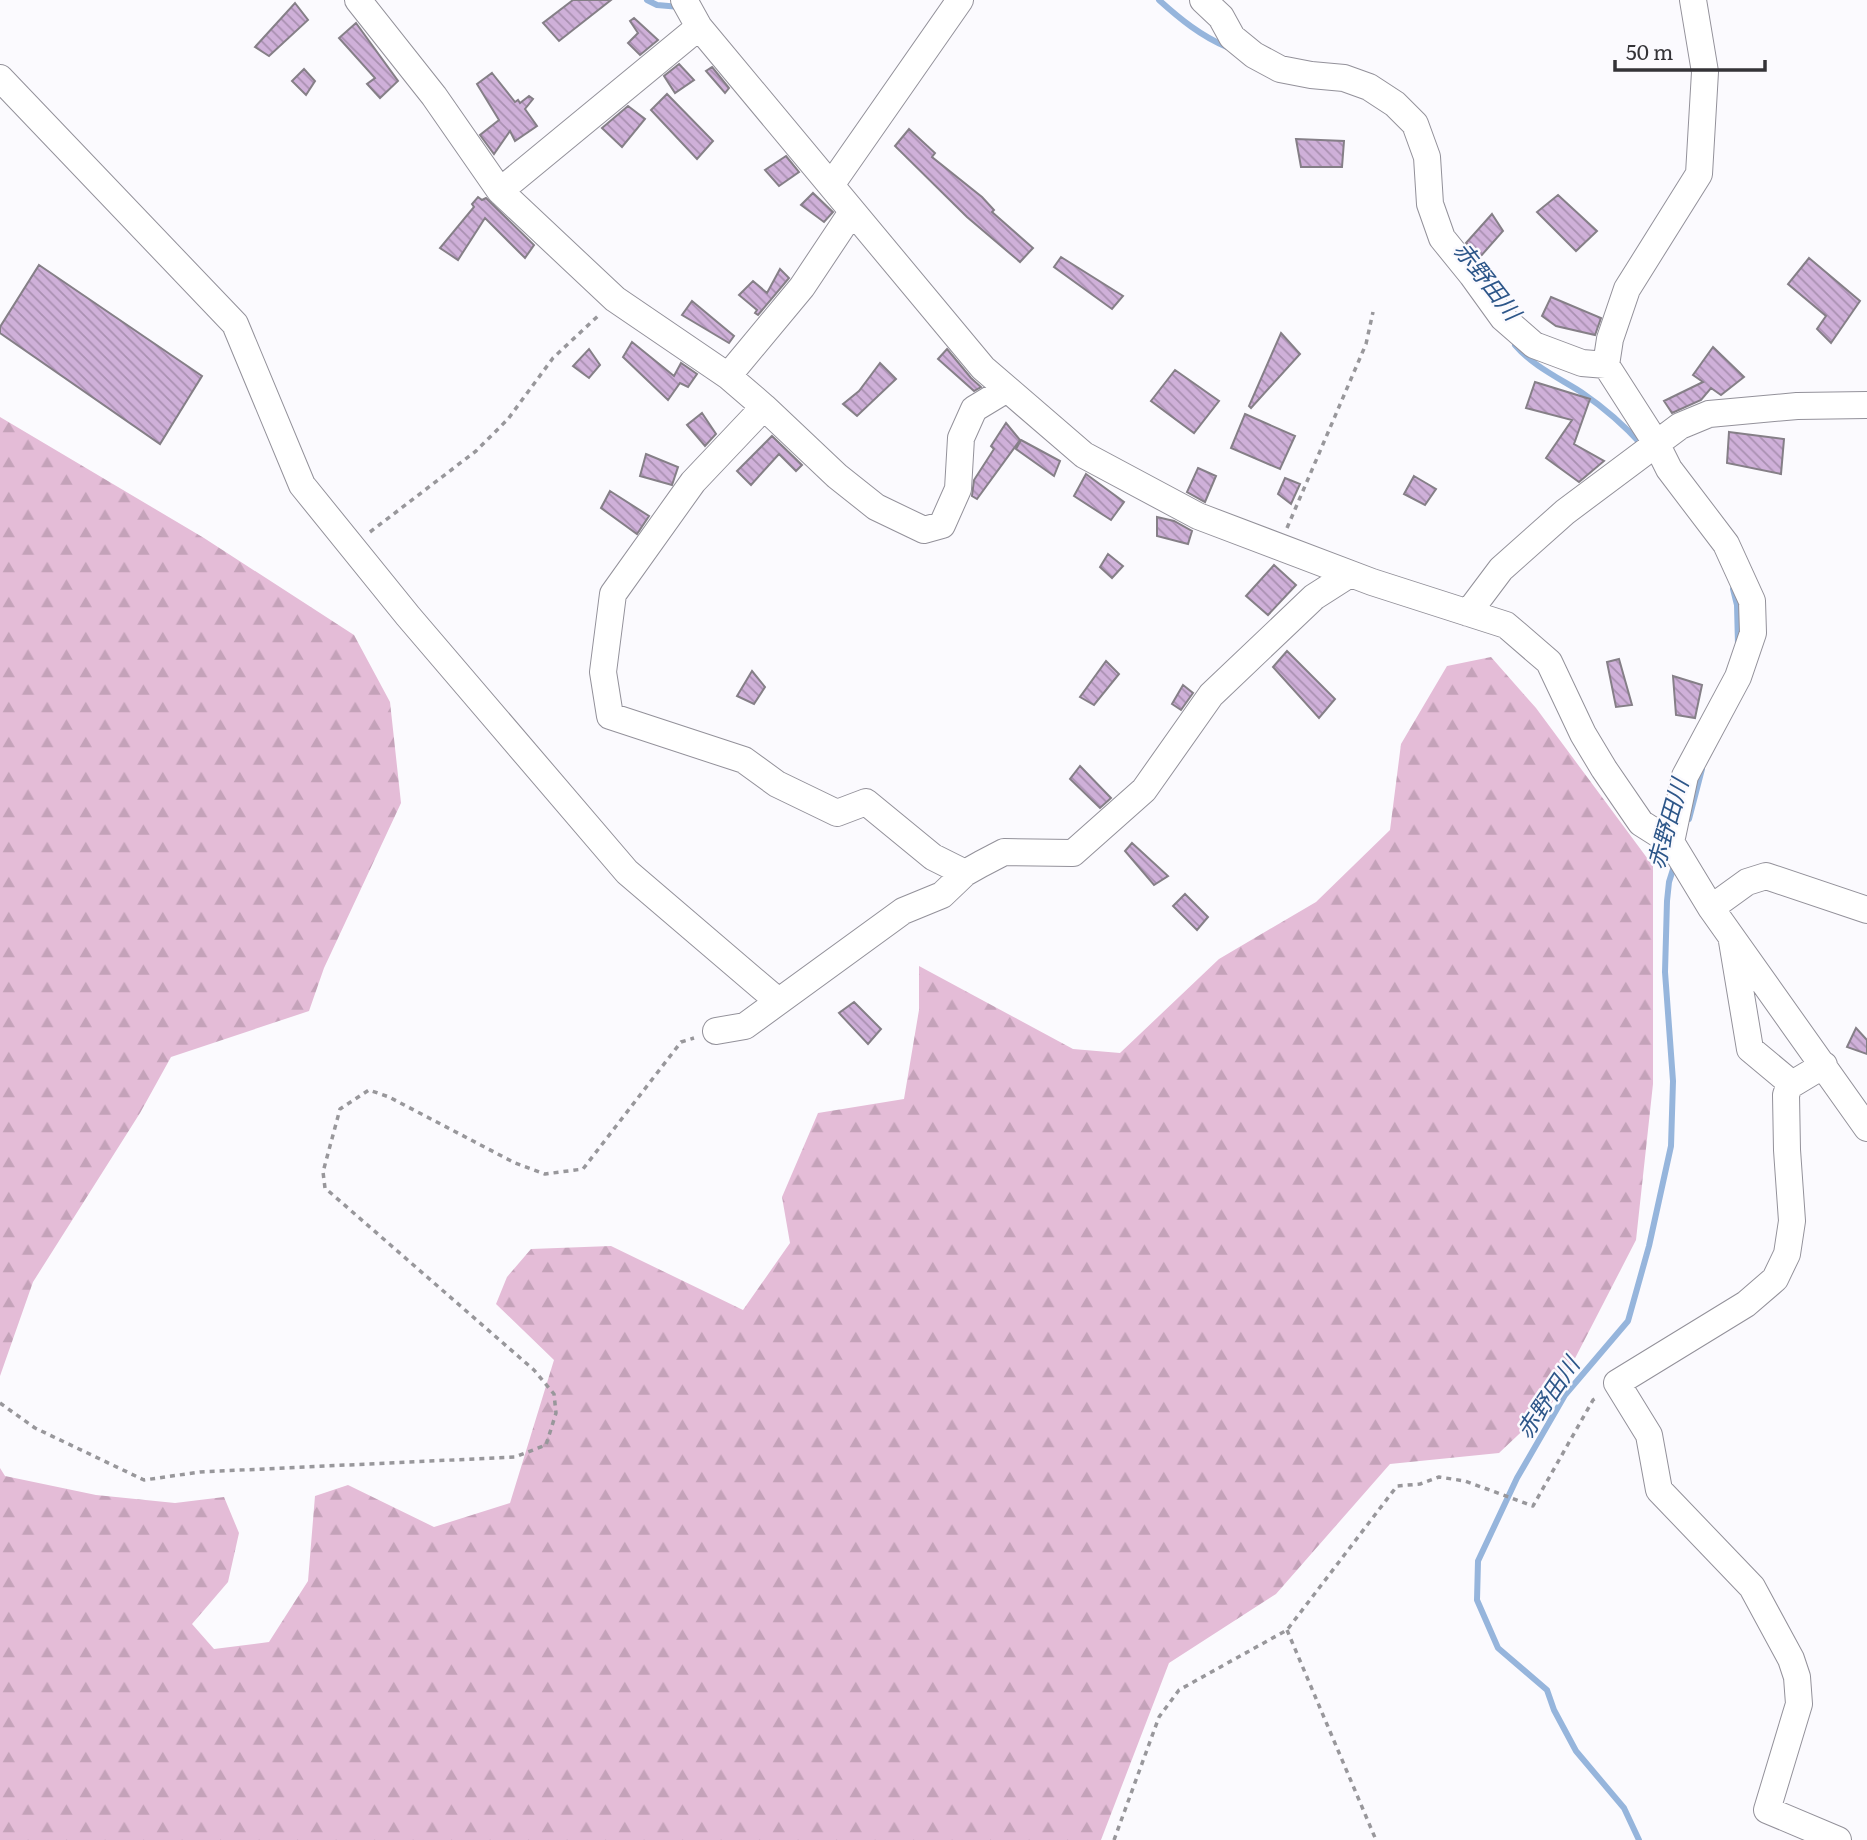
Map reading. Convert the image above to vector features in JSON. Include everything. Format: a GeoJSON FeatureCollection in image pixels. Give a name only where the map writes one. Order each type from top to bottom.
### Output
{"type":"FeatureCollection","features":[{"type":"Feature","properties":{"kind":"street"},"geometry":{"type":"LineString","coordinates":[[358,0],[433,96],[500,191],[615,299],[728,376],[876,508],[924,530],[942,525],[958,489],[961,438],[974,409],[1007,390]]}},
{"type":"Feature","properties":{"kind":"street"},"geometry":{"type":"LineString","coordinates":[[684,0],[699,27],[983,368],[1084,456],[1198,516],[1350,574],[1506,625],[1549,662],[1583,734],[1604,769],[1641,823],[1671,842],[1711,908],[1867,1128]]}},
{"type":"Feature","properties":{"kind":"street"},"geometry":{"type":"LineString","coordinates":[[831,186],[960,0]]}},
{"type":"Feature","properties":{"kind":"street"},"geometry":{"type":"LineString","coordinates":[[1203,0],[1221,17],[1232,37],[1254,55],[1280,69],[1344,78],[1369,87],[1395,104],[1415,124],[1427,157],[1430,204],[1442,238],[1503,318],[1534,345],[1581,363],[1606,365]]}},
{"type":"Feature","properties":{"kind":"street"},"geometry":{"type":"LineString","coordinates":[[1671,842],[1685,776],[1738,677],[1753,633],[1752,601],[1726,544],[1669,469],[1656,443],[1606,365],[1610,339],[1627,289],[1699,174],[1705,72],[1693,0]]}},
{"type":"Feature","properties":{"kind":"street"},"geometry":{"type":"LineString","coordinates":[[500,191],[699,27]]}},
{"type":"Feature","properties":{"kind":"street"},"geometry":{"type":"LineString","coordinates":[[0,78],[235,324],[302,485],[522,751],[627,872],[778,1001]]}},
{"type":"Feature","properties":{"kind":"street"},"geometry":{"type":"LineString","coordinates":[[728,376],[802,287],[852,212]]}},
{"type":"Feature","properties":{"kind":"street"},"geometry":{"type":"LineString","coordinates":[[1468,613],[1501,569],[1565,512],[1680,426],[1709,414],[1797,406],[1867,405]]}},
{"type":"Feature","properties":{"kind":"street"},"geometry":{"type":"LineString","coordinates":[[764,407],[693,482],[613,594],[603,672],[610,716],[744,760],[777,784],[837,813],[866,802],[933,857],[965,873]]}},
{"type":"Feature","properties":{"kind":"street"},"geometry":{"type":"LineString","coordinates":[[716,1031],[746,1026],[902,911],[942,895],[965,873],[1004,852],[1073,853],[1144,790],[1211,695],[1314,597],[1350,574]]}},
{"type":"Feature","properties":{"kind":"street"},"geometry":{"type":"LineString","coordinates":[[1711,908],[1747,882],[1766,876],[1867,910]]}},
{"type":"Feature","properties":{"kind":"street"},"geometry":{"type":"LineString","coordinates":[[1732,936],[1750,1049],[1792,1084]]}},
{"type":"Feature","properties":{"kind":"street"},"geometry":{"type":"LineString","coordinates":[[1824,1065],[1792,1084],[1786,1095],[1792,1221],[1787,1254],[1775,1279],[1746,1304],[1617,1384],[1649,1435],[1659,1490],[1752,1587],[1791,1659],[1797,1677],[1799,1704],[1767,1810],[1838,1840]]}},
{"type":"Feature","properties":{"kind":"path"},"geometry":{"type":"LineString","coordinates":[[351,546],[476,451],[508,419],[553,358],[615,299]]}},
{"type":"Feature","properties":{"kind":"path"},"geometry":{"type":"LineString","coordinates":[[1279,548],[1366,344],[1373,312]]}},
{"type":"Feature","properties":{"kind":"path"},"geometry":{"type":"LineString","coordinates":[[0,1404],[35,1428],[144,1480],[200,1472],[515,1457],[546,1445],[556,1413],[554,1394],[534,1370],[325,1188],[323,1172],[340,1109],[369,1090],[389,1097],[515,1163],[545,1174],[583,1169],[681,1042],[716,1031]]}},
{"type":"Feature","properties":{"kind":"path"},"geometry":{"type":"LineString","coordinates":[[1114,1840],[1159,1717],[1179,1689],[1287,1630],[1397,1486],[1420,1484],[1439,1477],[1465,1480],[1533,1506],[1593,1400],[1617,1384]]}},
{"type":"Feature","properties":{"kind":"path"},"geometry":{"type":"LineString","coordinates":[[1287,1630],[1376,1840]]}},
{"type":"Feature","properties":{"kind":"green space"},"geometry":{"type":"Polygon","coordinates":[[[0,417],[204,538],[354,635],[390,702],[401,803],[324,968],[309,1011],[171,1057],[140,1113],[33,1282],[0,1376],[0,417]]]}},
{"type":"Feature","properties":{"kind":"green space"},"geometry":{"type":"Polygon","coordinates":[[[1491,657],[1536,708],[1653,866],[1653,1084],[1636,1240],[1552,1403],[1499,1453],[1390,1464],[1276,1594],[1169,1663],[1101,1840],[0,1840],[0,1468],[5,1476],[96,1495],[175,1503],[224,1497],[239,1533],[228,1582],[192,1624],[214,1649],[269,1642],[308,1581],[315,1496],[348,1485],[434,1527],[510,1503],[554,1360],[496,1304],[507,1277],[531,1249],[611,1246],[743,1310],[790,1243],[782,1197],[818,1113],[904,1099],[919,1010],[919,966],[1073,1049],[1120,1053],[1219,959],[1316,902],[1390,830],[1401,744],[1447,666],[1491,657]]]}},
{"type":"Feature","properties":{"kind":"building"},"geometry":{"type":"Polygon","coordinates":[[[573,0],[611,0],[559,41],[543,23],[573,0]]]}},
{"type":"Feature","properties":{"kind":"building"},"geometry":{"type":"Polygon","coordinates":[[[295,3],[308,20],[269,56],[255,47],[295,3]]]}},
{"type":"Feature","properties":{"kind":"building"},"geometry":{"type":"Polygon","coordinates":[[[634,18],[658,40],[640,55],[628,43],[638,33],[630,21],[634,18]]]}},
{"type":"Feature","properties":{"kind":"building"},"geometry":{"type":"Polygon","coordinates":[[[356,23],[398,81],[380,98],[367,84],[375,78],[339,38],[356,23]]]}},
{"type":"Feature","properties":{"kind":"building"},"geometry":{"type":"Polygon","coordinates":[[[679,64],[694,80],[675,93],[664,76],[679,64]]]}},
{"type":"Feature","properties":{"kind":"building"},"geometry":{"type":"Polygon","coordinates":[[[712,67],[729,88],[725,93],[706,71],[712,67]]]}},
{"type":"Feature","properties":{"kind":"building"},"geometry":{"type":"Polygon","coordinates":[[[304,69],[315,81],[306,95],[292,81],[304,69]]]}},
{"type":"Feature","properties":{"kind":"building"},"geometry":{"type":"Polygon","coordinates":[[[492,73],[515,102],[518,100],[520,103],[529,96],[533,99],[525,109],[537,126],[515,141],[510,131],[494,154],[480,135],[499,120],[477,84],[492,73]]]}},
{"type":"Feature","properties":{"kind":"building"},"geometry":{"type":"Polygon","coordinates":[[[667,94],[713,141],[697,159],[651,110],[667,94]]]}},
{"type":"Feature","properties":{"kind":"building"},"geometry":{"type":"Polygon","coordinates":[[[628,106],[645,119],[622,147],[602,128],[628,106]]]}},
{"type":"Feature","properties":{"kind":"building"},"geometry":{"type":"Polygon","coordinates":[[[909,129],[935,153],[932,157],[982,197],[994,210],[992,212],[1033,248],[1020,262],[967,217],[895,146],[909,129]]]}},
{"type":"Feature","properties":{"kind":"building"},"geometry":{"type":"Polygon","coordinates":[[[1296,139],[1344,141],[1342,167],[1301,167],[1296,139]]]}},
{"type":"Feature","properties":{"kind":"building"},"geometry":{"type":"Polygon","coordinates":[[[786,156],[799,172],[779,186],[765,170],[786,156]]]}},
{"type":"Feature","properties":{"kind":"building"},"geometry":{"type":"Polygon","coordinates":[[[813,193],[833,212],[824,222],[801,205],[813,193]]]}},
{"type":"Feature","properties":{"kind":"building"},"geometry":{"type":"Polygon","coordinates":[[[1558,195],[1597,231],[1576,251],[1537,212],[1558,195]]]}},
{"type":"Feature","properties":{"kind":"building"},"geometry":{"type":"Polygon","coordinates":[[[478,197],[482,200],[486,198],[534,245],[525,258],[485,218],[458,260],[440,248],[474,207],[472,204],[478,197]]]}},
{"type":"Feature","properties":{"kind":"building"},"geometry":{"type":"Polygon","coordinates":[[[1492,214],[1503,231],[1480,257],[1466,243],[1492,214]]]}},
{"type":"Feature","properties":{"kind":"building"},"geometry":{"type":"Polygon","coordinates":[[[1061,257],[1123,296],[1112,309],[1054,267],[1061,257]]]}},
{"type":"Feature","properties":{"kind":"building"},"geometry":{"type":"Polygon","coordinates":[[[1809,258],[1860,301],[1831,343],[1817,329],[1826,316],[1788,284],[1809,258]]]}},
{"type":"Feature","properties":{"kind":"building"},"geometry":{"type":"Polygon","coordinates":[[[39,265],[202,376],[160,444],[0,333],[0,327],[39,265]]]}},
{"type":"Feature","properties":{"kind":"building"},"geometry":{"type":"Polygon","coordinates":[[[780,269],[789,278],[758,315],[755,313],[757,310],[739,295],[753,281],[767,293],[780,269]]]}},
{"type":"Feature","properties":{"kind":"building"},"geometry":{"type":"Polygon","coordinates":[[[1551,297],[1601,318],[1595,335],[1556,326],[1542,316],[1551,297]]]}},
{"type":"Feature","properties":{"kind":"building"},"geometry":{"type":"Polygon","coordinates":[[[692,301],[734,336],[729,343],[682,315],[692,301]]]}},
{"type":"Feature","properties":{"kind":"building"},"geometry":{"type":"Polygon","coordinates":[[[1281,333],[1300,354],[1251,408],[1249,406],[1281,333]]]}},
{"type":"Feature","properties":{"kind":"building"},"geometry":{"type":"Polygon","coordinates":[[[632,342],[674,376],[681,363],[697,374],[688,387],[680,383],[668,400],[623,357],[632,342]]]}},
{"type":"Feature","properties":{"kind":"building"},"geometry":{"type":"Polygon","coordinates":[[[1713,347],[1744,377],[1721,395],[1711,388],[1701,400],[1672,413],[1664,401],[1703,382],[1693,375],[1713,347]]]}},
{"type":"Feature","properties":{"kind":"building"},"geometry":{"type":"Polygon","coordinates":[[[589,349],[600,365],[589,378],[573,366],[589,349]]]}},
{"type":"Feature","properties":{"kind":"building"},"geometry":{"type":"Polygon","coordinates":[[[947,349],[981,387],[974,391],[938,359],[947,349]]]}},
{"type":"Feature","properties":{"kind":"building"},"geometry":{"type":"Polygon","coordinates":[[[880,363],[896,379],[857,416],[843,404],[859,391],[880,363]]]}},
{"type":"Feature","properties":{"kind":"building"},"geometry":{"type":"Polygon","coordinates":[[[1175,370],[1219,401],[1194,433],[1151,401],[1175,370]]]}},
{"type":"Feature","properties":{"kind":"building"},"geometry":{"type":"Polygon","coordinates":[[[1535,382],[1590,399],[1574,444],[1604,461],[1579,482],[1546,458],[1572,420],[1526,408],[1535,382]]]}},
{"type":"Feature","properties":{"kind":"building"},"geometry":{"type":"Polygon","coordinates":[[[702,413],[716,434],[705,446],[687,425],[702,413]]]}},
{"type":"Feature","properties":{"kind":"building"},"geometry":{"type":"Polygon","coordinates":[[[1245,414],[1295,436],[1280,469],[1231,448],[1245,414]]]}},
{"type":"Feature","properties":{"kind":"building"},"geometry":{"type":"Polygon","coordinates":[[[1006,423],[1020,440],[977,499],[972,496],[974,480],[994,449],[991,446],[1006,423]]]}},
{"type":"Feature","properties":{"kind":"building"},"geometry":{"type":"Polygon","coordinates":[[[1729,432],[1784,439],[1781,474],[1727,463],[1729,432]]]}},
{"type":"Feature","properties":{"kind":"building"},"geometry":{"type":"Polygon","coordinates":[[[772,436],[802,465],[796,471],[779,454],[751,485],[737,471],[772,436]]]}},
{"type":"Feature","properties":{"kind":"building"},"geometry":{"type":"Polygon","coordinates":[[[1021,440],[1060,461],[1054,476],[1016,449],[1021,440]]]}},
{"type":"Feature","properties":{"kind":"building"},"geometry":{"type":"Polygon","coordinates":[[[646,454],[678,467],[672,485],[640,476],[646,454]]]}},
{"type":"Feature","properties":{"kind":"building"},"geometry":{"type":"Polygon","coordinates":[[[1198,468],[1216,476],[1205,502],[1187,492],[1198,468]]]}},
{"type":"Feature","properties":{"kind":"building"},"geometry":{"type":"Polygon","coordinates":[[[1086,474],[1124,502],[1111,520],[1074,496],[1086,474]]]}},
{"type":"Feature","properties":{"kind":"building"},"geometry":{"type":"Polygon","coordinates":[[[1414,476],[1436,489],[1425,505],[1404,494],[1414,476]]]}},
{"type":"Feature","properties":{"kind":"building"},"geometry":{"type":"Polygon","coordinates":[[[1285,478],[1300,484],[1291,504],[1278,494],[1285,478]]]}},
{"type":"Feature","properties":{"kind":"building"},"geometry":{"type":"Polygon","coordinates":[[[610,491],[649,516],[637,534],[601,508],[610,491]]]}},
{"type":"Feature","properties":{"kind":"building"},"geometry":{"type":"Polygon","coordinates":[[[1157,517],[1174,521],[1192,531],[1188,544],[1157,536],[1157,517]]]}},
{"type":"Feature","properties":{"kind":"building"},"geometry":{"type":"Polygon","coordinates":[[[1108,554],[1123,566],[1112,578],[1100,567],[1108,554]]]}},
{"type":"Feature","properties":{"kind":"building"},"geometry":{"type":"Polygon","coordinates":[[[1274,565],[1296,585],[1268,615],[1246,596],[1274,565]]]}},
{"type":"Feature","properties":{"kind":"building"},"geometry":{"type":"Polygon","coordinates":[[[1287,651],[1335,699],[1319,718],[1273,667],[1287,651]]]}},
{"type":"Feature","properties":{"kind":"building"},"geometry":{"type":"Polygon","coordinates":[[[1619,659],[1632,705],[1616,707],[1607,662],[1619,659]]]}},
{"type":"Feature","properties":{"kind":"building"},"geometry":{"type":"Polygon","coordinates":[[[1106,661],[1119,674],[1094,705],[1080,697],[1106,661]]]}},
{"type":"Feature","properties":{"kind":"building"},"geometry":{"type":"Polygon","coordinates":[[[752,671],[765,687],[754,704],[737,696],[752,671]]]}},
{"type":"Feature","properties":{"kind":"building"},"geometry":{"type":"Polygon","coordinates":[[[1673,676],[1702,685],[1695,718],[1676,715],[1673,676]]]}},
{"type":"Feature","properties":{"kind":"building"},"geometry":{"type":"Polygon","coordinates":[[[1183,685],[1193,693],[1181,710],[1172,704],[1183,685]]]}},
{"type":"Feature","properties":{"kind":"building"},"geometry":{"type":"Polygon","coordinates":[[[1080,766],[1111,798],[1100,808],[1070,779],[1080,766]]]}},
{"type":"Feature","properties":{"kind":"building"},"geometry":{"type":"Polygon","coordinates":[[[1132,843],[1168,876],[1154,885],[1125,851],[1132,843]]]}},
{"type":"Feature","properties":{"kind":"building"},"geometry":{"type":"Polygon","coordinates":[[[1185,894],[1208,917],[1197,930],[1173,906],[1185,894]]]}},
{"type":"Feature","properties":{"kind":"building"},"geometry":{"type":"Polygon","coordinates":[[[854,1002],[881,1029],[868,1044],[839,1013],[854,1002]]]}},
{"type":"Feature","properties":{"kind":"building"},"geometry":{"type":"Polygon","coordinates":[[[1856,1028],[1867,1040],[1867,1054],[1847,1047],[1856,1028]]]}},
{"type":"Feature","properties":{"kind":"waterway","name":"赤野田川"},"geometry":{"type":"LineString","coordinates":[[647,0],[657,5],[680,7]]}},
{"type":"Feature","properties":{"kind":"waterway","name":"赤野田川"},"geometry":{"type":"LineString","coordinates":[[1159,0],[1191,27],[1227,47]]}},
{"type":"Feature","properties":{"kind":"waterway","name":"赤野田川"},"geometry":{"type":"LineString","coordinates":[[1515,345],[1537,365],[1597,404],[1643,446]]}},
{"type":"Feature","properties":{"kind":"waterway","name":"赤野田川"},"geometry":{"type":"LineString","coordinates":[[1733,589],[1737,605],[1738,645]]}},
{"type":"Feature","properties":{"kind":"waterway","name":"赤野田川"},"geometry":{"type":"LineString","coordinates":[[1689,819],[1702,769]]}},
{"type":"Feature","properties":{"kind":"waterway","name":"赤野田川"},"geometry":{"type":"LineString","coordinates":[[1639,1840],[1624,1808],[1576,1751],[1554,1710],[1547,1690],[1498,1648],[1477,1600],[1478,1561],[1517,1478],[1565,1395],[1628,1321],[1649,1246],[1671,1146],[1673,1081],[1665,972],[1667,901],[1675,863]]}}]}
